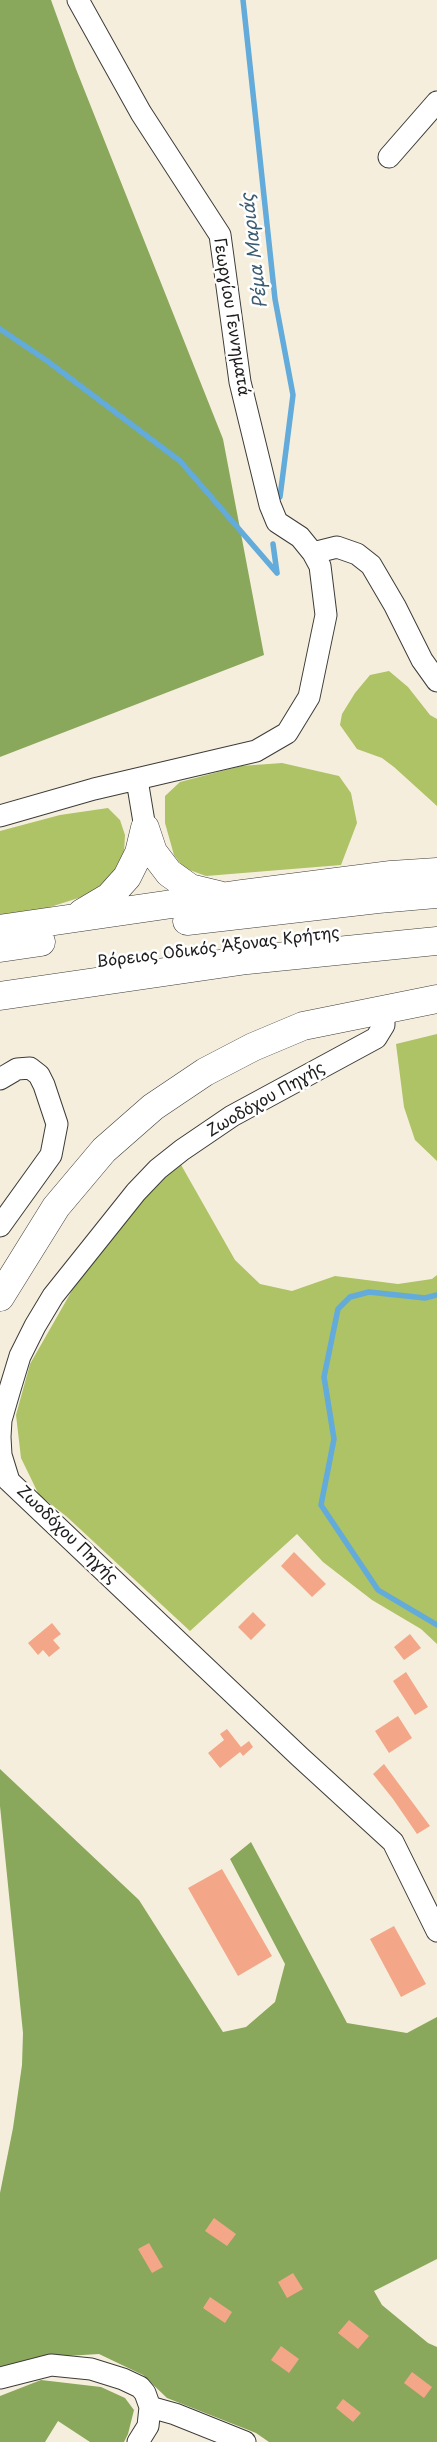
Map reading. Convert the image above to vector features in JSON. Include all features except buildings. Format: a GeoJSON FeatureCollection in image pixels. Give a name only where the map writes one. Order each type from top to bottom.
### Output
{"type":"FeatureCollection","features":[{"type":"Feature","properties":{"kind":"main road"},"geometry":{"type":"LineString","coordinates":[[145,828],[153,852],[169,873],[190,888],[215,895],[241,894]]}},
{"type":"Feature","properties":{"kind":"main road"},"geometry":{"type":"LineString","coordinates":[[62,920],[87,911],[109,897],[127,877],[139,853],[145,828]]}},
{"type":"Feature","properties":{"kind":"main road"},"geometry":{"type":"LineString","coordinates":[[0,929],[241,894],[391,875],[437,872]]}},
{"type":"Feature","properties":{"kind":"main road","name":"Βόρειος Οδικός Άξονας Κρήτης"},"geometry":{"type":"LineString","coordinates":[[0,948],[171,923],[437,894]]}},
{"type":"Feature","properties":{"kind":"main road","name":"Βόρειος Οδικός Άξονας Κρήτης"},"geometry":{"type":"LineString","coordinates":[[0,979],[240,944],[378,929],[437,925]]}},
{"type":"Feature","properties":{"kind":"main road"},"geometry":{"type":"LineString","coordinates":[[0,996],[247,960],[437,941]]}},
{"type":"Feature","properties":{"kind":"main road"},"geometry":{"type":"LineString","coordinates":[[0,1297],[56,1207],[104,1150],[153,1107],[205,1072],[253,1047],[302,1026],[437,999]]}},
{"type":"Feature","properties":{"kind":"street","name":"Γεωργίου Γεννηματά"},"geometry":{"type":"LineString","coordinates":[[0,816],[94,789],[256,751],[287,733],[309,697],[326,615],[320,566],[313,553],[300,537],[277,522],[270,505],[240,382],[220,235],[141,113],[78,0]]}},
{"type":"Feature","properties":{"kind":"street"},"geometry":{"type":"LineString","coordinates":[[389,157],[437,102]]}},
{"type":"Feature","properties":{"kind":"street"},"geometry":{"type":"LineString","coordinates":[[313,553],[337,547],[357,554],[371,565],[422,660],[437,681]]}},
{"type":"Feature","properties":{"kind":"street"},"geometry":{"type":"LineString","coordinates":[[137,780],[145,828]]}},
{"type":"Feature","properties":{"kind":"street","name":"Ζωοδόχου Πηγής"},"geometry":{"type":"LineString","coordinates":[[384,1010],[384,1025],[376,1038],[232,1116],[182,1150],[158,1169],[136,1192],[53,1296],[35,1326],[20,1356],[1,1420],[1,1455],[9,1481],[300,1757],[393,1842],[437,1931]]}},
{"type":"Feature","properties":{"kind":"street"},"geometry":{"type":"LineString","coordinates":[[0,1079],[18,1069],[30,1068],[39,1076],[44,1085],[57,1124],[51,1155],[0,1226]]}},
{"type":"Feature","properties":{"kind":"street"},"geometry":{"type":"LineString","coordinates":[[0,2378],[51,2365],[91,2369],[123,2379],[140,2387],[145,2393],[150,2407],[148,2426],[138,2442]]}},
{"type":"Feature","properties":{"kind":"street"},"geometry":{"type":"LineString","coordinates":[[150,2407],[175,2414],[245,2442]]}},
{"type":"Feature","properties":{"kind":"green space"},"geometry":{"type":"Polygon","coordinates":[[[0,0],[51,0],[76,69],[223,439],[264,655],[0,757],[0,0]]]}},
{"type":"Feature","properties":{"kind":"green space"},"geometry":{"type":"Polygon","coordinates":[[[389,671],[408,687],[430,715],[437,719],[437,806],[382,758],[357,749],[340,725],[342,714],[355,693],[370,675],[389,671]]]}},
{"type":"Feature","properties":{"kind":"green space"},"geometry":{"type":"Polygon","coordinates":[[[282,763],[339,776],[351,793],[357,823],[341,865],[206,876],[184,868],[174,855],[165,823],[165,796],[180,782],[241,766],[282,763]]]}},
{"type":"Feature","properties":{"kind":"green space"},"geometry":{"type":"Polygon","coordinates":[[[108,808],[120,820],[125,835],[124,853],[109,881],[91,894],[47,908],[0,916],[0,831],[60,815],[108,808]]]}},
{"type":"Feature","properties":{"kind":"green space"},"geometry":{"type":"Polygon","coordinates":[[[437,1034],[437,1161],[415,1140],[404,1107],[396,1044],[437,1034]]]}},
{"type":"Feature","properties":{"kind":"green space"},"geometry":{"type":"Polygon","coordinates":[[[180,1163],[235,1260],[260,1284],[292,1291],[335,1276],[398,1284],[432,1279],[437,1275],[437,1644],[421,1629],[372,1600],[323,1562],[297,1534],[190,1631],[66,1516],[39,1495],[21,1458],[16,1415],[30,1364],[74,1287],[128,1214],[180,1163]]]}},
{"type":"Feature","properties":{"kind":"green space"},"geometry":{"type":"Polygon","coordinates":[[[0,1769],[139,1900],[223,2032],[246,2027],[275,2002],[285,1964],[230,1859],[251,1842],[347,2023],[407,2033],[437,2017],[437,2259],[374,2291],[382,2305],[428,2343],[437,2347],[437,2442],[269,2442],[256,2433],[167,2398],[143,2375],[99,2354],[33,2358],[0,2370],[0,2193],[13,2128],[22,2065],[23,2033],[0,1806],[0,1769]]]}},
{"type":"Feature","properties":{"kind":"green space"},"geometry":{"type":"Polygon","coordinates":[[[41,2380],[101,2387],[125,2398],[134,2410],[124,2442],[90,2442],[58,2421],[45,2442],[0,2442],[0,2396],[41,2380]]]}},
{"type":"Feature","properties":{"kind":"waterway","name":"Ρέμα Μαριάς"},"geometry":{"type":"LineString","coordinates":[[243,0],[275,299],[293,395],[280,497]]}},
{"type":"Feature","properties":{"kind":"waterway"},"geometry":{"type":"LineString","coordinates":[[0,329],[46,360],[180,461],[277,573]]}},
{"type":"Feature","properties":{"kind":"waterway","name":"Ρέμα Μαριάς"},"geometry":{"type":"LineString","coordinates":[[273,544],[277,573]]}},
{"type":"Feature","properties":{"kind":"waterway"},"geometry":{"type":"LineString","coordinates":[[437,1295],[425,1298],[369,1292],[350,1297],[338,1309],[324,1377],[334,1439],[321,1505],[378,1590],[437,1625]]}}]}
